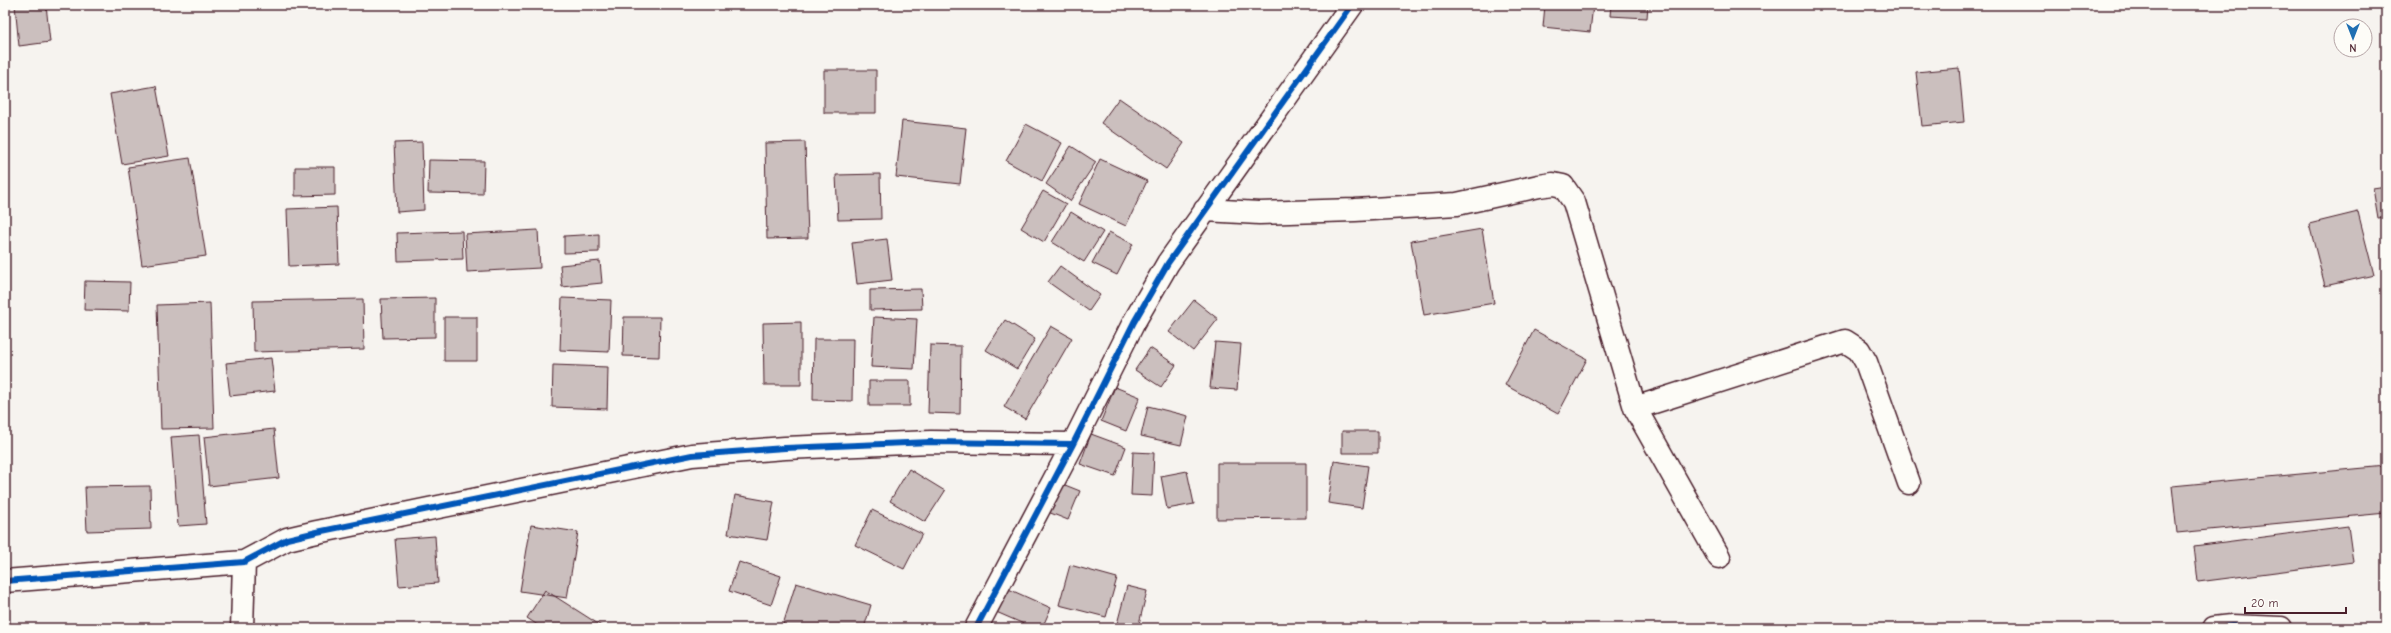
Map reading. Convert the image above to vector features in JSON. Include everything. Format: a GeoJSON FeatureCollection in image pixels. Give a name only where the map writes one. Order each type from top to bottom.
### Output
{"type":"FeatureCollection","features":[{"type":"Feature","properties":{"kind":"street"},"geometry":{"type":"LineString","coordinates":[[976,628],[1074,444],[1134,322],[1168,264],[1352,5]]}},
{"type":"Feature","properties":{"kind":"street"},"geometry":{"type":"LineString","coordinates":[[1205,210],[1259,213],[1355,210],[1457,204],[1539,186],[1553,184],[1563,186],[1574,202],[1635,408],[1719,557]]}},
{"type":"Feature","properties":{"kind":"street"},"geometry":{"type":"LineString","coordinates":[[1635,408],[1845,340],[1859,350],[1866,362],[1909,483]]}},
{"type":"Feature","properties":{"kind":"street"},"geometry":{"type":"LineString","coordinates":[[5,581],[244,562],[287,539],[692,455],[785,448],[930,442],[1074,444]]}},
{"type":"Feature","properties":{"kind":"street"},"geometry":{"type":"LineString","coordinates":[[242,628],[244,562]]}},
{"type":"Feature","properties":{"kind":"street"},"geometry":{"type":"LineString","coordinates":[[2214,628],[2232,626],[2281,628]]}},
{"type":"Feature","properties":{"kind":"building"},"geometry":{"type":"Polygon","coordinates":[[[15,5],[46,5],[50,42],[19,46],[15,5]]]}},
{"type":"Feature","properties":{"kind":"building"},"geometry":{"type":"Polygon","coordinates":[[[1545,5],[1593,5],[1590,32],[1543,27],[1545,5]]]}},
{"type":"Feature","properties":{"kind":"building"},"geometry":{"type":"Polygon","coordinates":[[[1611,5],[1648,5],[1647,18],[1610,16],[1611,5]]]}},
{"type":"Feature","properties":{"kind":"building"},"geometry":{"type":"Polygon","coordinates":[[[1959,68],[1964,122],[1922,126],[1916,72],[1959,68]]]}},
{"type":"Feature","properties":{"kind":"building"},"geometry":{"type":"Polygon","coordinates":[[[824,70],[876,70],[876,113],[824,113],[824,70]]]}},
{"type":"Feature","properties":{"kind":"building"},"geometry":{"type":"Polygon","coordinates":[[[156,86],[169,156],[122,164],[110,94],[156,86]]]}},
{"type":"Feature","properties":{"kind":"building"},"geometry":{"type":"Polygon","coordinates":[[[1119,98],[1184,143],[1166,169],[1101,123],[1119,98]]]}},
{"type":"Feature","properties":{"kind":"building"},"geometry":{"type":"Polygon","coordinates":[[[902,121],[966,128],[960,184],[896,177],[902,121]]]}},
{"type":"Feature","properties":{"kind":"building"},"geometry":{"type":"Polygon","coordinates":[[[1026,124],[1062,143],[1042,181],[1006,161],[1026,124]]]}},
{"type":"Feature","properties":{"kind":"building"},"geometry":{"type":"Polygon","coordinates":[[[422,142],[424,210],[397,212],[394,143],[422,142]]]}},
{"type":"Feature","properties":{"kind":"building"},"geometry":{"type":"Polygon","coordinates":[[[805,142],[808,238],[767,239],[765,143],[805,142]]]}},
{"type":"Feature","properties":{"kind":"building"},"geometry":{"type":"Polygon","coordinates":[[[1071,146],[1096,162],[1070,201],[1046,184],[1071,146]]]}},
{"type":"Feature","properties":{"kind":"building"},"geometry":{"type":"Polygon","coordinates":[[[190,158],[206,256],[142,265],[128,167],[190,158]]]}},
{"type":"Feature","properties":{"kind":"building"},"geometry":{"type":"Polygon","coordinates":[[[1100,159],[1147,181],[1126,226],[1079,204],[1100,159]]]}},
{"type":"Feature","properties":{"kind":"building"},"geometry":{"type":"Polygon","coordinates":[[[429,160],[484,161],[483,194],[428,193],[429,160]]]}},
{"type":"Feature","properties":{"kind":"building"},"geometry":{"type":"Polygon","coordinates":[[[295,167],[335,167],[335,195],[295,196],[295,167]]]}},
{"type":"Feature","properties":{"kind":"building"},"geometry":{"type":"Polygon","coordinates":[[[880,174],[881,219],[838,220],[836,175],[880,174]]]}},
{"type":"Feature","properties":{"kind":"building"},"geometry":{"type":"Polygon","coordinates":[[[2386,186],[2386,217],[2378,218],[2373,188],[2386,186]]]}},
{"type":"Feature","properties":{"kind":"building"},"geometry":{"type":"Polygon","coordinates":[[[1043,191],[1066,204],[1044,242],[1021,228],[1043,191]]]}},
{"type":"Feature","properties":{"kind":"building"},"geometry":{"type":"Polygon","coordinates":[[[337,207],[339,264],[289,266],[287,209],[337,207]]]}},
{"type":"Feature","properties":{"kind":"building"},"geometry":{"type":"Polygon","coordinates":[[[1071,212],[1103,232],[1084,262],[1052,242],[1071,212]]]}},
{"type":"Feature","properties":{"kind":"building"},"geometry":{"type":"Polygon","coordinates":[[[2358,212],[2374,275],[2325,286],[2309,224],[2358,212]]]}},
{"type":"Feature","properties":{"kind":"building"},"geometry":{"type":"Polygon","coordinates":[[[1482,229],[1494,303],[1424,315],[1411,241],[1482,229]]]}},
{"type":"Feature","properties":{"kind":"building"},"geometry":{"type":"Polygon","coordinates":[[[538,230],[540,268],[467,272],[465,234],[538,230]]]}},
{"type":"Feature","properties":{"kind":"building"},"geometry":{"type":"Polygon","coordinates":[[[462,231],[463,259],[398,261],[397,233],[462,231]]]}},
{"type":"Feature","properties":{"kind":"building"},"geometry":{"type":"Polygon","coordinates":[[[1109,232],[1133,244],[1117,275],[1092,263],[1109,232]]]}},
{"type":"Feature","properties":{"kind":"building"},"geometry":{"type":"Polygon","coordinates":[[[599,234],[599,252],[564,253],[564,236],[599,234]]]}},
{"type":"Feature","properties":{"kind":"building"},"geometry":{"type":"Polygon","coordinates":[[[887,239],[892,280],[857,284],[852,243],[887,239]]]}},
{"type":"Feature","properties":{"kind":"building"},"geometry":{"type":"Polygon","coordinates":[[[600,261],[602,283],[562,287],[560,265],[600,261]]]}},
{"type":"Feature","properties":{"kind":"building"},"geometry":{"type":"Polygon","coordinates":[[[1060,266],[1100,295],[1089,311],[1048,282],[1060,266]]]}},
{"type":"Feature","properties":{"kind":"building"},"geometry":{"type":"Polygon","coordinates":[[[85,281],[130,282],[129,311],[84,310],[85,281]]]}},
{"type":"Feature","properties":{"kind":"building"},"geometry":{"type":"Polygon","coordinates":[[[921,289],[922,309],[870,310],[870,290],[921,289]]]}},
{"type":"Feature","properties":{"kind":"building"},"geometry":{"type":"Polygon","coordinates":[[[435,298],[435,337],[383,338],[381,299],[435,298]]]}},
{"type":"Feature","properties":{"kind":"building"},"geometry":{"type":"Polygon","coordinates":[[[562,298],[611,300],[609,352],[560,350],[562,298]]]}},
{"type":"Feature","properties":{"kind":"building"},"geometry":{"type":"Polygon","coordinates":[[[363,299],[364,349],[254,352],[253,301],[363,299]]]}},
{"type":"Feature","properties":{"kind":"building"},"geometry":{"type":"Polygon","coordinates":[[[1194,300],[1218,319],[1193,351],[1169,332],[1194,300]]]}},
{"type":"Feature","properties":{"kind":"building"},"geometry":{"type":"Polygon","coordinates":[[[210,303],[214,428],[161,429],[157,305],[210,303]]]}},
{"type":"Feature","properties":{"kind":"building"},"geometry":{"type":"Polygon","coordinates":[[[444,317],[477,317],[477,361],[444,361],[444,317]]]}},
{"type":"Feature","properties":{"kind":"building"},"geometry":{"type":"Polygon","coordinates":[[[624,317],[660,317],[659,357],[623,356],[624,317]]]}},
{"type":"Feature","properties":{"kind":"building"},"geometry":{"type":"Polygon","coordinates":[[[874,317],[917,319],[914,369],[871,367],[874,317]]]}},
{"type":"Feature","properties":{"kind":"building"},"geometry":{"type":"Polygon","coordinates":[[[1005,320],[1035,339],[1017,369],[986,350],[1005,320]]]}},
{"type":"Feature","properties":{"kind":"building"},"geometry":{"type":"Polygon","coordinates":[[[801,322],[801,385],[764,385],[763,323],[801,322]]]}},
{"type":"Feature","properties":{"kind":"building"},"geometry":{"type":"Polygon","coordinates":[[[1051,326],[1072,338],[1025,419],[1004,407],[1051,326]]]}},
{"type":"Feature","properties":{"kind":"building"},"geometry":{"type":"Polygon","coordinates":[[[1534,330],[1587,359],[1558,414],[1505,385],[1534,330]]]}},
{"type":"Feature","properties":{"kind":"building"},"geometry":{"type":"Polygon","coordinates":[[[814,339],[853,339],[852,401],[813,400],[814,339]]]}},
{"type":"Feature","properties":{"kind":"building"},"geometry":{"type":"Polygon","coordinates":[[[1215,342],[1241,344],[1237,390],[1210,388],[1215,342]]]}},
{"type":"Feature","properties":{"kind":"building"},"geometry":{"type":"Polygon","coordinates":[[[930,345],[961,346],[960,414],[928,413],[930,345]]]}},
{"type":"Feature","properties":{"kind":"building"},"geometry":{"type":"Polygon","coordinates":[[[1150,348],[1176,365],[1161,387],[1135,370],[1150,348]]]}},
{"type":"Feature","properties":{"kind":"building"},"geometry":{"type":"Polygon","coordinates":[[[271,358],[275,391],[230,396],[226,363],[271,358]]]}},
{"type":"Feature","properties":{"kind":"building"},"geometry":{"type":"Polygon","coordinates":[[[553,365],[608,367],[607,409],[552,407],[553,365]]]}},
{"type":"Feature","properties":{"kind":"building"},"geometry":{"type":"Polygon","coordinates":[[[869,381],[910,381],[910,406],[869,406],[869,381]]]}},
{"type":"Feature","properties":{"kind":"building"},"geometry":{"type":"Polygon","coordinates":[[[1115,387],[1140,397],[1126,431],[1101,421],[1115,387]]]}},
{"type":"Feature","properties":{"kind":"building"},"geometry":{"type":"Polygon","coordinates":[[[1148,406],[1188,416],[1181,445],[1141,436],[1148,406]]]}},
{"type":"Feature","properties":{"kind":"building"},"geometry":{"type":"Polygon","coordinates":[[[274,429],[279,478],[209,486],[204,437],[274,429]]]}},
{"type":"Feature","properties":{"kind":"building"},"geometry":{"type":"Polygon","coordinates":[[[1342,431],[1378,431],[1378,453],[1342,453],[1342,431]]]}},
{"type":"Feature","properties":{"kind":"building"},"geometry":{"type":"Polygon","coordinates":[[[1091,434],[1126,447],[1115,476],[1080,464],[1091,434]]]}},
{"type":"Feature","properties":{"kind":"building"},"geometry":{"type":"Polygon","coordinates":[[[199,435],[206,524],[178,526],[171,437],[199,435]]]}},
{"type":"Feature","properties":{"kind":"building"},"geometry":{"type":"Polygon","coordinates":[[[1133,452],[1154,453],[1152,496],[1131,495],[1133,452]]]}},
{"type":"Feature","properties":{"kind":"building"},"geometry":{"type":"Polygon","coordinates":[[[1334,461],[1368,466],[1362,508],[1328,503],[1334,461]]]}},
{"type":"Feature","properties":{"kind":"building"},"geometry":{"type":"Polygon","coordinates":[[[1217,463],[1306,463],[1306,518],[1217,519],[1217,463]]]}},
{"type":"Feature","properties":{"kind":"building"},"geometry":{"type":"Polygon","coordinates":[[[2386,466],[2386,513],[2177,533],[2172,486],[2386,466]]]}},
{"type":"Feature","properties":{"kind":"building"},"geometry":{"type":"Polygon","coordinates":[[[909,469],[945,491],[925,522],[890,501],[909,469]]]}},
{"type":"Feature","properties":{"kind":"building"},"geometry":{"type":"Polygon","coordinates":[[[1187,471],[1194,504],[1167,509],[1161,476],[1187,471]]]}},
{"type":"Feature","properties":{"kind":"building"},"geometry":{"type":"Polygon","coordinates":[[[1060,483],[1080,491],[1068,520],[1048,512],[1060,483]]]}},
{"type":"Feature","properties":{"kind":"building"},"geometry":{"type":"Polygon","coordinates":[[[150,486],[151,529],[87,531],[85,487],[150,486]]]}},
{"type":"Feature","properties":{"kind":"building"},"geometry":{"type":"Polygon","coordinates":[[[735,495],[774,502],[767,540],[728,534],[735,495]]]}},
{"type":"Feature","properties":{"kind":"building"},"geometry":{"type":"Polygon","coordinates":[[[872,510],[922,534],[904,569],[855,545],[872,510]]]}},
{"type":"Feature","properties":{"kind":"building"},"geometry":{"type":"Polygon","coordinates":[[[531,525],[578,532],[567,598],[520,591],[531,525]]]}},
{"type":"Feature","properties":{"kind":"building"},"geometry":{"type":"Polygon","coordinates":[[[2348,526],[2353,562],[2198,582],[2194,546],[2348,526]]]}},
{"type":"Feature","properties":{"kind":"building"},"geometry":{"type":"Polygon","coordinates":[[[435,536],[438,583],[399,586],[395,539],[435,536]]]}},
{"type":"Feature","properties":{"kind":"building"},"geometry":{"type":"Polygon","coordinates":[[[739,562],[781,576],[771,605],[729,591],[739,562]]]}},
{"type":"Feature","properties":{"kind":"building"},"geometry":{"type":"Polygon","coordinates":[[[1070,565],[1117,578],[1106,617],[1059,605],[1070,565]]]}},
{"type":"Feature","properties":{"kind":"building"},"geometry":{"type":"Polygon","coordinates":[[[796,583],[871,605],[864,628],[782,628],[796,583]]]}},
{"type":"Feature","properties":{"kind":"building"},"geometry":{"type":"Polygon","coordinates":[[[1127,586],[1147,591],[1138,628],[1117,624],[1127,586]]]}},
{"type":"Feature","properties":{"kind":"building"},"geometry":{"type":"Polygon","coordinates":[[[1004,587],[1051,608],[1042,628],[1033,628],[994,611],[1004,587]]]}},
{"type":"Feature","properties":{"kind":"building"},"geometry":{"type":"Polygon","coordinates":[[[545,590],[603,627],[542,628],[527,618],[545,590]]]}},
{"type":"Feature","properties":{"kind":"cycle path"},"geometry":{"type":"LineString","coordinates":[[976,628],[1073,444],[1134,322],[1168,263],[1352,5]]}},
{"type":"Feature","properties":{"kind":"cycle path"},"geometry":{"type":"LineString","coordinates":[[5,581],[244,562],[287,539],[692,455],[785,448],[931,442],[1073,444]]}},
{"type":"Feature","properties":{"kind":"cycle path"},"geometry":{"type":"LineString","coordinates":[[2214,628],[2232,626],[2281,628]]}}]}
